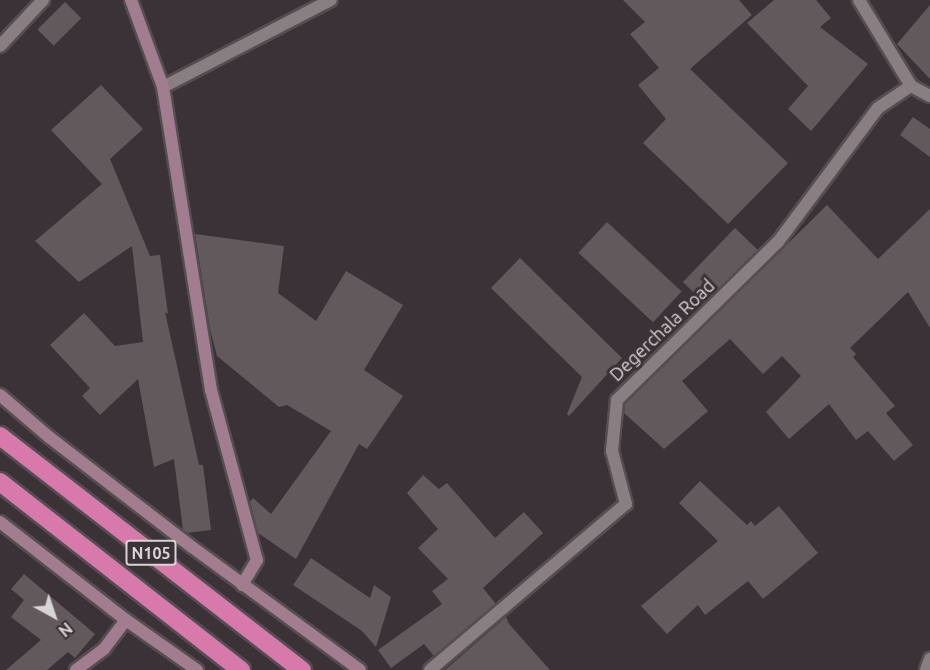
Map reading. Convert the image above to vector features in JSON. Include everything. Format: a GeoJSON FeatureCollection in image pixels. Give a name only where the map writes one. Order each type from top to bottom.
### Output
{"type":"FeatureCollection","features":[{"type":"Feature","properties":{"kind":"highway","name":"N105"},"geometry":{"type":"LineString","coordinates":[[0,436],[302,670]]}},
{"type":"Feature","properties":{"kind":"highway","name":"N105"},"geometry":{"type":"LineString","coordinates":[[0,482],[241,670]]}},
{"type":"Feature","properties":{"kind":"main road"},"geometry":{"type":"LineString","coordinates":[[131,0],[163,87],[211,390],[257,560],[242,585]]}},
{"type":"Feature","properties":{"kind":"main road"},"geometry":{"type":"LineString","coordinates":[[0,395],[49,437],[242,585],[360,670]]}},
{"type":"Feature","properties":{"kind":"main road"},"geometry":{"type":"LineString","coordinates":[[0,522],[126,620],[197,670]]}},
{"type":"Feature","properties":{"kind":"main road"},"geometry":{"type":"LineString","coordinates":[[76,670],[104,649],[126,620]]}},
{"type":"Feature","properties":{"kind":"street"},"geometry":{"type":"LineString","coordinates":[[0,46],[43,0]]}},
{"type":"Feature","properties":{"kind":"street"},"geometry":{"type":"LineString","coordinates":[[163,87],[331,0]]}},
{"type":"Feature","properties":{"kind":"street"},"geometry":{"type":"LineString","coordinates":[[859,0],[910,86],[930,96]]}},
{"type":"Feature","properties":{"kind":"street","name":"Degerchala Road"},"geometry":{"type":"LineString","coordinates":[[430,670],[626,504],[612,451],[616,400],[778,242],[878,108],[910,86]]}},
{"type":"Feature","properties":{"kind":"street"},"geometry":{"type":"LineString","coordinates":[[926,670],[930,658]]}},
{"type":"Feature","properties":{"kind":"building"},"geometry":{"type":"Polygon","coordinates":[[[623,0],[739,0],[752,15],[690,69],[788,163],[728,224],[643,143],[666,119],[638,85],[659,68],[630,34],[645,22],[623,0]]]}},
{"type":"Feature","properties":{"kind":"building"},"geometry":{"type":"Polygon","coordinates":[[[774,0],[816,0],[831,18],[820,27],[868,64],[811,131],[788,109],[808,86],[747,23],[774,0]]]}},
{"type":"Feature","properties":{"kind":"building"},"geometry":{"type":"Polygon","coordinates":[[[65,2],[81,18],[54,46],[37,30],[65,2]]]}},
{"type":"Feature","properties":{"kind":"building"},"geometry":{"type":"Polygon","coordinates":[[[930,5],[930,79],[897,44],[930,5]]]}},
{"type":"Feature","properties":{"kind":"building"},"geometry":{"type":"Polygon","coordinates":[[[101,85],[143,129],[110,159],[150,256],[160,255],[168,314],[165,312],[199,465],[203,465],[211,530],[187,533],[183,530],[174,459],[154,467],[138,379],[100,415],[82,396],[90,388],[50,345],[84,313],[115,346],[143,342],[132,246],[79,282],[35,241],[102,184],[51,130],[101,85]]]}},
{"type":"Feature","properties":{"kind":"building"},"geometry":{"type":"Polygon","coordinates":[[[913,117],[930,129],[930,157],[900,135],[913,117]]]}},
{"type":"Feature","properties":{"kind":"building"},"geometry":{"type":"Polygon","coordinates":[[[827,205],[878,259],[930,209],[930,328],[908,292],[850,348],[856,354],[853,357],[895,406],[886,413],[913,445],[894,461],[868,431],[856,440],[829,404],[789,439],[766,412],[801,376],[782,356],[763,374],[730,339],[682,381],[708,411],[664,449],[624,413],[625,404],[827,205]]]}},
{"type":"Feature","properties":{"kind":"building"},"geometry":{"type":"Polygon","coordinates":[[[607,222],[682,292],[653,322],[578,253],[607,222]]]}},
{"type":"Feature","properties":{"kind":"building"},"geometry":{"type":"Polygon","coordinates":[[[735,228],[758,250],[706,304],[683,282],[735,228]]]}},
{"type":"Feature","properties":{"kind":"building"},"geometry":{"type":"Polygon","coordinates":[[[195,234],[284,246],[278,293],[316,321],[346,271],[403,305],[364,370],[403,396],[367,449],[359,444],[296,559],[258,533],[250,502],[253,498],[271,514],[331,431],[287,405],[279,407],[217,356],[210,329],[195,234]]]}},
{"type":"Feature","properties":{"kind":"building"},"geometry":{"type":"Polygon","coordinates":[[[520,258],[622,358],[569,416],[567,414],[582,377],[491,288],[520,258]]]}},
{"type":"Feature","properties":{"kind":"building"},"geometry":{"type":"Polygon","coordinates":[[[423,475],[439,489],[447,483],[495,538],[524,512],[543,533],[483,588],[496,604],[434,656],[424,644],[391,668],[378,650],[442,604],[432,591],[448,579],[418,548],[438,529],[407,493],[423,475]]]}},
{"type":"Feature","properties":{"kind":"building"},"geometry":{"type":"Polygon","coordinates":[[[700,481],[747,525],[751,521],[755,526],[779,506],[818,553],[763,599],[748,581],[705,615],[698,605],[667,634],[641,606],[718,541],[679,503],[700,481]]]}},
{"type":"Feature","properties":{"kind":"building"},"geometry":{"type":"Polygon","coordinates":[[[311,558],[370,598],[374,585],[391,597],[376,647],[362,631],[293,585],[311,558]]]}},
{"type":"Feature","properties":{"kind":"building"},"geometry":{"type":"Polygon","coordinates":[[[24,574],[95,634],[75,658],[68,652],[47,670],[6,670],[41,640],[11,617],[24,600],[11,589],[24,574]]]}},
{"type":"Feature","properties":{"kind":"building"},"geometry":{"type":"Polygon","coordinates":[[[506,617],[509,624],[550,670],[445,670],[506,617]]]}}]}
